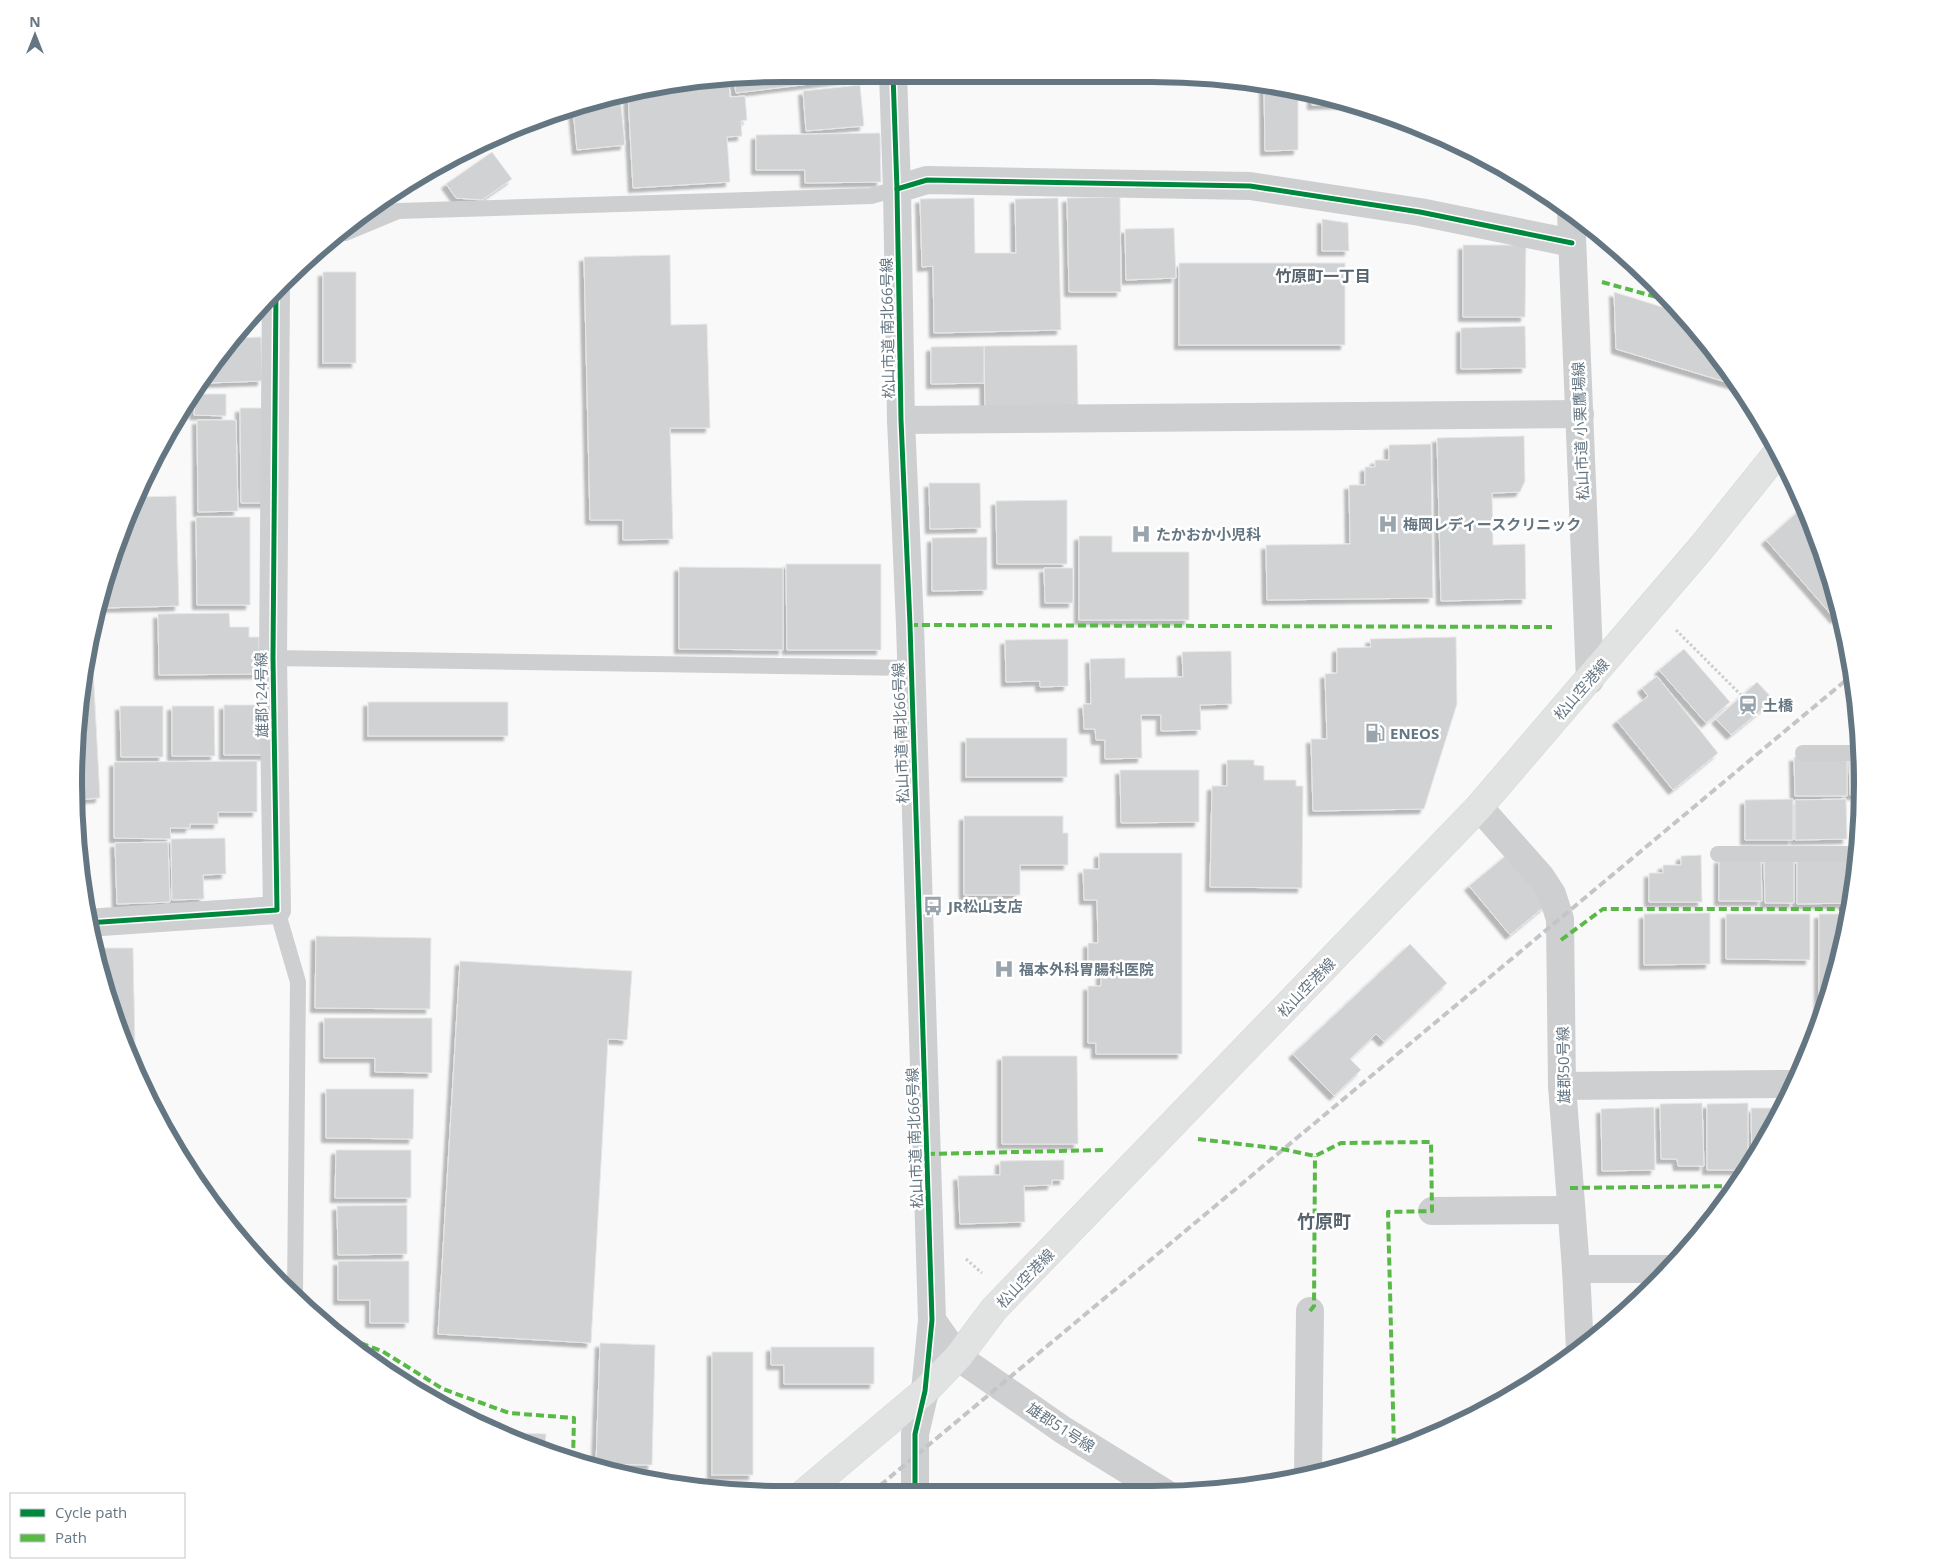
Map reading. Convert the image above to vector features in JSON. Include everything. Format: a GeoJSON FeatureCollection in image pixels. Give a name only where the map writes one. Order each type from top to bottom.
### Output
{"type":"FeatureCollection","features":[{"type":"Feature","properties":{"kind":"main road","name":"松山空港線"},"geometry":{"type":"LineString","coordinates":[[812,1486],[926,1390],[958,1357],[994,1309],[1479,807],[1590,680],[1701,548],[1773,458]]}},
{"type":"Feature","properties":{"kind":"street","name":"松山市道 南北66号線"},"geometry":{"type":"LineString","coordinates":[[893,82],[901,420],[932,1320],[926,1390],[915,1434],[915,1486]]}},
{"type":"Feature","properties":{"kind":"street"},"geometry":{"type":"LineString","coordinates":[[897,189],[927,180],[1250,186],[1420,212],[1572,243]]}},
{"type":"Feature","properties":{"kind":"street","name":"松山市道 小栗鷹場線"},"geometry":{"type":"LineString","coordinates":[[1571,222],[1590,680]]}},
{"type":"Feature","properties":{"kind":"street","name":"雄郡124号線"},"geometry":{"type":"LineString","coordinates":[[276,301],[273,658],[278,910]]}},
{"type":"Feature","properties":{"kind":"street"},"geometry":{"type":"LineString","coordinates":[[901,420],[1580,414]]}},
{"type":"Feature","properties":{"kind":"street","name":"雄郡50号線"},"geometry":{"type":"LineString","coordinates":[[1479,807],[1541,877],[1552,894],[1560,919],[1562,1086],[1580,1341]]}},
{"type":"Feature","properties":{"kind":"street"},"geometry":{"type":"LineString","coordinates":[[96,922],[278,910]]}},
{"type":"Feature","properties":{"kind":"street"},"geometry":{"type":"LineString","coordinates":[[1562,1086],[1785,1084]]}},
{"type":"Feature","properties":{"kind":"street"},"geometry":{"type":"LineString","coordinates":[[1432,1212],[1571,1210]]}},
{"type":"Feature","properties":{"kind":"street"},"geometry":{"type":"LineString","coordinates":[[1576,1269],[1659,1268]]}},
{"type":"Feature","properties":{"kind":"street"},"geometry":{"type":"LineString","coordinates":[[1308,1468],[1310,1311]]}},
{"type":"Feature","properties":{"kind":"street"},"geometry":{"type":"LineString","coordinates":[[932,1320],[958,1357]]}},
{"type":"Feature","properties":{"kind":"street","name":"雄郡51号線"},"geometry":{"type":"LineString","coordinates":[[958,1357],[1063,1430],[1154,1486]]}},
{"type":"Feature","properties":{"kind":"lane"},"geometry":{"type":"LineString","coordinates":[[355,229],[398,211],[871,196],[897,189]]}},
{"type":"Feature","properties":{"kind":"lane"},"geometry":{"type":"LineString","coordinates":[[273,658],[910,668]]}},
{"type":"Feature","properties":{"kind":"lane"},"geometry":{"type":"LineString","coordinates":[[1803,753],[1853,753]]}},
{"type":"Feature","properties":{"kind":"lane"},"geometry":{"type":"LineString","coordinates":[[1718,854],[1849,854]]}},
{"type":"Feature","properties":{"kind":"lane"},"geometry":{"type":"LineString","coordinates":[[278,910],[298,982],[295,1287]]}},
{"type":"Feature","properties":{"kind":"path"},"geometry":{"type":"LineString","coordinates":[[1676,630],[1742,696]]}},
{"type":"Feature","properties":{"kind":"building"},"geometry":{"type":"Polygon","coordinates":[[[825,82],[736,93],[735,84],[825,82]]]}},
{"type":"Feature","properties":{"kind":"building"},"geometry":{"type":"Polygon","coordinates":[[[729,85],[730,97],[745,96],[747,120],[741,121],[742,136],[727,137],[730,182],[633,188],[628,100],[692,89],[729,85]]]}},
{"type":"Feature","properties":{"kind":"building"},"geometry":{"type":"Polygon","coordinates":[[[860,85],[864,126],[806,131],[803,91],[860,85]]]}},
{"type":"Feature","properties":{"kind":"building"},"geometry":{"type":"Polygon","coordinates":[[[1264,92],[1298,98],[1298,150],[1265,151],[1264,92]]]}},
{"type":"Feature","properties":{"kind":"building"},"geometry":{"type":"Polygon","coordinates":[[[1312,101],[1327,105],[1312,105],[1312,101]]]}},
{"type":"Feature","properties":{"kind":"building"},"geometry":{"type":"Polygon","coordinates":[[[621,102],[625,145],[577,150],[574,115],[621,102]]]}},
{"type":"Feature","properties":{"kind":"building"},"geometry":{"type":"Polygon","coordinates":[[[880,133],[881,182],[805,183],[805,170],[756,170],[756,135],[880,133]]]}},
{"type":"Feature","properties":{"kind":"building"},"geometry":{"type":"Polygon","coordinates":[[[492,152],[512,179],[482,200],[456,198],[446,184],[492,152]]]}},
{"type":"Feature","properties":{"kind":"building"},"geometry":{"type":"Polygon","coordinates":[[[1120,197],[1121,292],[1069,292],[1067,198],[1120,197]]]}},
{"type":"Feature","properties":{"kind":"building"},"geometry":{"type":"Polygon","coordinates":[[[974,198],[975,253],[1016,253],[1015,199],[1058,198],[1061,330],[934,333],[933,266],[922,267],[920,199],[974,198]]]}},
{"type":"Feature","properties":{"kind":"building"},"geometry":{"type":"Polygon","coordinates":[[[1322,219],[1348,223],[1349,251],[1322,251],[1322,219]]]}},
{"type":"Feature","properties":{"kind":"building"},"geometry":{"type":"Polygon","coordinates":[[[1174,228],[1176,278],[1126,280],[1125,229],[1174,228]]]}},
{"type":"Feature","properties":{"kind":"building"},"geometry":{"type":"Polygon","coordinates":[[[1463,245],[1526,245],[1525,317],[1463,317],[1463,245]]]}},
{"type":"Feature","properties":{"kind":"building"},"geometry":{"type":"Polygon","coordinates":[[[670,255],[671,325],[707,324],[710,428],[670,428],[673,539],[623,540],[623,520],[590,520],[584,257],[670,255]]]}},
{"type":"Feature","properties":{"kind":"building"},"geometry":{"type":"Polygon","coordinates":[[[1179,263],[1345,263],[1345,345],[1179,345],[1179,263]]]}},
{"type":"Feature","properties":{"kind":"building"},"geometry":{"type":"Polygon","coordinates":[[[323,272],[356,272],[356,363],[323,363],[323,272]]]}},
{"type":"Feature","properties":{"kind":"building"},"geometry":{"type":"Polygon","coordinates":[[[1614,292],[1667,309],[1709,357],[1727,382],[1616,349],[1614,292]]]}},
{"type":"Feature","properties":{"kind":"building"},"geometry":{"type":"Polygon","coordinates":[[[1525,326],[1526,368],[1461,369],[1461,328],[1525,326]]]}},
{"type":"Feature","properties":{"kind":"building"},"geometry":{"type":"Polygon","coordinates":[[[261,337],[262,381],[209,383],[227,357],[243,338],[261,337]]]}},
{"type":"Feature","properties":{"kind":"building"},"geometry":{"type":"Polygon","coordinates":[[[1077,345],[1078,406],[985,407],[984,346],[1077,345]]]}},
{"type":"Feature","properties":{"kind":"building"},"geometry":{"type":"Polygon","coordinates":[[[984,346],[984,383],[931,384],[931,347],[984,346]]]}},
{"type":"Feature","properties":{"kind":"building"},"geometry":{"type":"Polygon","coordinates":[[[201,394],[226,394],[226,416],[194,415],[195,403],[201,394]]]}},
{"type":"Feature","properties":{"kind":"building"},"geometry":{"type":"Polygon","coordinates":[[[240,408],[267,408],[269,503],[241,503],[240,408]]]}},
{"type":"Feature","properties":{"kind":"building"},"geometry":{"type":"Polygon","coordinates":[[[197,420],[236,420],[238,511],[198,512],[197,420]]]}},
{"type":"Feature","properties":{"kind":"building"},"geometry":{"type":"Polygon","coordinates":[[[1524,436],[1525,481],[1520,492],[1492,493],[1493,545],[1525,544],[1526,599],[1441,601],[1437,438],[1524,436]]]}},
{"type":"Feature","properties":{"kind":"building"},"geometry":{"type":"Polygon","coordinates":[[[1431,444],[1433,598],[1267,600],[1266,545],[1350,544],[1349,485],[1365,485],[1365,467],[1375,467],[1375,460],[1389,460],[1389,445],[1431,444]]]}},
{"type":"Feature","properties":{"kind":"building"},"geometry":{"type":"Polygon","coordinates":[[[929,483],[980,483],[981,528],[930,529],[929,483]]]}},
{"type":"Feature","properties":{"kind":"building"},"geometry":{"type":"Polygon","coordinates":[[[176,496],[179,606],[105,608],[120,559],[145,497],[176,496]]]}},
{"type":"Feature","properties":{"kind":"building"},"geometry":{"type":"Polygon","coordinates":[[[1067,500],[1067,564],[997,564],[996,501],[1067,500]]]}},
{"type":"Feature","properties":{"kind":"building"},"geometry":{"type":"Polygon","coordinates":[[[1798,511],[1816,559],[1833,617],[1766,540],[1798,511]]]}},
{"type":"Feature","properties":{"kind":"building"},"geometry":{"type":"Polygon","coordinates":[[[196,517],[250,517],[250,605],[197,605],[196,517]]]}},
{"type":"Feature","properties":{"kind":"building"},"geometry":{"type":"Polygon","coordinates":[[[1079,536],[1112,536],[1112,552],[1189,552],[1189,620],[1079,620],[1079,536]]]}},
{"type":"Feature","properties":{"kind":"building"},"geometry":{"type":"Polygon","coordinates":[[[987,537],[987,590],[932,591],[932,538],[987,537]]]}},
{"type":"Feature","properties":{"kind":"building"},"geometry":{"type":"Polygon","coordinates":[[[786,564],[881,564],[881,650],[787,650],[786,564]]]}},
{"type":"Feature","properties":{"kind":"building"},"geometry":{"type":"Polygon","coordinates":[[[679,567],[783,568],[783,650],[679,649],[679,567]]]}},
{"type":"Feature","properties":{"kind":"building"},"geometry":{"type":"Polygon","coordinates":[[[1044,568],[1073,568],[1073,603],[1045,603],[1044,568]]]}},
{"type":"Feature","properties":{"kind":"building"},"geometry":{"type":"Polygon","coordinates":[[[229,613],[230,627],[249,627],[249,637],[259,637],[259,674],[159,675],[158,614],[229,613]]]}},
{"type":"Feature","properties":{"kind":"building"},"geometry":{"type":"Polygon","coordinates":[[[1456,637],[1457,704],[1424,809],[1313,811],[1311,739],[1327,739],[1325,674],[1337,673],[1337,648],[1371,647],[1370,639],[1456,637]]]}},
{"type":"Feature","properties":{"kind":"building"},"geometry":{"type":"Polygon","coordinates":[[[1068,639],[1068,686],[1040,687],[1040,681],[1006,682],[1005,640],[1068,639]]]}},
{"type":"Feature","properties":{"kind":"building"},"geometry":{"type":"Polygon","coordinates":[[[1684,649],[1730,702],[1706,723],[1659,670],[1684,649]]]}},
{"type":"Feature","properties":{"kind":"building"},"geometry":{"type":"Polygon","coordinates":[[[1231,651],[1232,704],[1200,705],[1201,730],[1161,731],[1161,715],[1141,715],[1142,758],[1105,759],[1105,740],[1096,740],[1095,729],[1084,729],[1083,704],[1091,704],[1090,659],[1125,658],[1125,678],[1183,677],[1182,652],[1231,651]]]}},
{"type":"Feature","properties":{"kind":"building"},"geometry":{"type":"Polygon","coordinates":[[[93,666],[100,798],[83,799],[84,738],[93,666]]]}},
{"type":"Feature","properties":{"kind":"building"},"geometry":{"type":"Polygon","coordinates":[[[1657,676],[1718,753],[1673,790],[1617,721],[1648,696],[1642,688],[1657,676]]]}},
{"type":"Feature","properties":{"kind":"building"},"geometry":{"type":"Polygon","coordinates":[[[1757,682],[1774,700],[1731,735],[1716,719],[1757,682]]]}},
{"type":"Feature","properties":{"kind":"building"},"geometry":{"type":"Polygon","coordinates":[[[368,702],[508,702],[508,736],[368,736],[368,702]]]}},
{"type":"Feature","properties":{"kind":"building"},"geometry":{"type":"Polygon","coordinates":[[[224,705],[266,705],[267,755],[224,755],[224,705]]]}},
{"type":"Feature","properties":{"kind":"building"},"geometry":{"type":"Polygon","coordinates":[[[120,706],[163,706],[163,757],[121,757],[120,706]]]}},
{"type":"Feature","properties":{"kind":"building"},"geometry":{"type":"Polygon","coordinates":[[[172,706],[214,706],[215,756],[172,756],[172,706]]]}},
{"type":"Feature","properties":{"kind":"building"},"geometry":{"type":"Polygon","coordinates":[[[966,738],[1067,738],[1067,777],[966,777],[966,738]]]}},
{"type":"Feature","properties":{"kind":"building"},"geometry":{"type":"Polygon","coordinates":[[[1847,756],[1847,796],[1795,796],[1794,757],[1847,756]]]}},
{"type":"Feature","properties":{"kind":"building"},"geometry":{"type":"Polygon","coordinates":[[[1849,756],[1853,756],[1854,795],[1850,795],[1849,756]]]}},
{"type":"Feature","properties":{"kind":"building"},"geometry":{"type":"Polygon","coordinates":[[[1227,760],[1254,760],[1254,765],[1264,766],[1264,780],[1296,780],[1296,786],[1303,786],[1302,888],[1210,887],[1212,786],[1227,786],[1227,760]]]}},
{"type":"Feature","properties":{"kind":"building"},"geometry":{"type":"Polygon","coordinates":[[[257,761],[257,812],[218,812],[218,824],[190,824],[190,828],[170,828],[171,839],[114,838],[114,762],[257,761]]]}},
{"type":"Feature","properties":{"kind":"building"},"geometry":{"type":"Polygon","coordinates":[[[1120,770],[1199,770],[1199,822],[1121,823],[1120,770]]]}},
{"type":"Feature","properties":{"kind":"building"},"geometry":{"type":"Polygon","coordinates":[[[1793,799],[1793,840],[1745,840],[1745,800],[1793,799]]]}},
{"type":"Feature","properties":{"kind":"building"},"geometry":{"type":"Polygon","coordinates":[[[1846,799],[1847,839],[1795,840],[1795,800],[1846,799]]]}},
{"type":"Feature","properties":{"kind":"building"},"geometry":{"type":"Polygon","coordinates":[[[964,816],[1063,816],[1063,833],[1068,833],[1068,865],[1020,865],[1020,895],[964,895],[964,816]]]}},
{"type":"Feature","properties":{"kind":"building"},"geometry":{"type":"Polygon","coordinates":[[[225,838],[226,874],[203,875],[204,899],[172,900],[171,839],[225,838]]]}},
{"type":"Feature","properties":{"kind":"building"},"geometry":{"type":"Polygon","coordinates":[[[168,842],[170,902],[117,904],[115,843],[168,842]]]}},
{"type":"Feature","properties":{"kind":"building"},"geometry":{"type":"Polygon","coordinates":[[[1099,853],[1182,853],[1182,1054],[1096,1054],[1096,1043],[1088,1043],[1088,986],[1101,986],[1101,970],[1088,970],[1088,943],[1098,943],[1097,900],[1084,900],[1083,869],[1099,869],[1099,853]]]}},
{"type":"Feature","properties":{"kind":"building"},"geometry":{"type":"Polygon","coordinates":[[[1509,853],[1550,902],[1510,935],[1469,886],[1509,853]]]}},
{"type":"Feature","properties":{"kind":"building"},"geometry":{"type":"Polygon","coordinates":[[[1701,855],[1702,902],[1649,902],[1649,873],[1663,873],[1663,865],[1681,865],[1681,856],[1701,855]]]}},
{"type":"Feature","properties":{"kind":"building"},"geometry":{"type":"Polygon","coordinates":[[[1719,859],[1761,859],[1762,901],[1719,901],[1719,859]]]}},
{"type":"Feature","properties":{"kind":"building"},"geometry":{"type":"Polygon","coordinates":[[[1764,859],[1794,859],[1794,903],[1765,903],[1764,859]]]}},
{"type":"Feature","properties":{"kind":"building"},"geometry":{"type":"Polygon","coordinates":[[[1797,859],[1849,859],[1843,903],[1797,904],[1797,859]]]}},
{"type":"Feature","properties":{"kind":"building"},"geometry":{"type":"Polygon","coordinates":[[[1710,913],[1710,964],[1644,965],[1644,914],[1710,913]]]}},
{"type":"Feature","properties":{"kind":"building"},"geometry":{"type":"Polygon","coordinates":[[[1726,914],[1810,914],[1810,960],[1726,959],[1726,914]]]}},
{"type":"Feature","properties":{"kind":"building"},"geometry":{"type":"Polygon","coordinates":[[[1819,914],[1841,914],[1830,966],[1819,1000],[1819,914]]]}},
{"type":"Feature","properties":{"kind":"building"},"geometry":{"type":"Polygon","coordinates":[[[316,936],[431,938],[430,1009],[315,1008],[316,936]]]}},
{"type":"Feature","properties":{"kind":"building"},"geometry":{"type":"Polygon","coordinates":[[[1410,944],[1447,983],[1384,1042],[1376,1034],[1350,1059],[1361,1070],[1334,1096],[1293,1054],[1410,944]]]}},
{"type":"Feature","properties":{"kind":"building"},"geometry":{"type":"Polygon","coordinates":[[[102,948],[133,948],[135,1046],[120,1009],[102,948]]]}},
{"type":"Feature","properties":{"kind":"building"},"geometry":{"type":"Polygon","coordinates":[[[460,961],[632,971],[627,1040],[608,1039],[591,1343],[438,1334],[460,961]]]}},
{"type":"Feature","properties":{"kind":"building"},"geometry":{"type":"Polygon","coordinates":[[[324,1018],[432,1018],[432,1073],[375,1072],[375,1058],[324,1058],[324,1018]]]}},
{"type":"Feature","properties":{"kind":"building"},"geometry":{"type":"Polygon","coordinates":[[[1002,1056],[1077,1056],[1078,1144],[1002,1144],[1002,1056]]]}},
{"type":"Feature","properties":{"kind":"building"},"geometry":{"type":"Polygon","coordinates":[[[326,1089],[414,1089],[413,1139],[326,1138],[326,1089]]]}},
{"type":"Feature","properties":{"kind":"building"},"geometry":{"type":"Polygon","coordinates":[[[1702,1103],[1704,1166],[1678,1166],[1677,1159],[1661,1159],[1660,1104],[1702,1103]]]}},
{"type":"Feature","properties":{"kind":"building"},"geometry":{"type":"Polygon","coordinates":[[[1748,1103],[1748,1154],[1738,1170],[1707,1170],[1707,1104],[1748,1103]]]}},
{"type":"Feature","properties":{"kind":"building"},"geometry":{"type":"Polygon","coordinates":[[[1654,1107],[1655,1170],[1602,1171],[1601,1109],[1654,1107]]]}},
{"type":"Feature","properties":{"kind":"building"},"geometry":{"type":"Polygon","coordinates":[[[1751,1108],[1774,1108],[1760,1135],[1752,1148],[1751,1108]]]}},
{"type":"Feature","properties":{"kind":"building"},"geometry":{"type":"Polygon","coordinates":[[[336,1150],[411,1150],[411,1198],[335,1198],[336,1150]]]}},
{"type":"Feature","properties":{"kind":"building"},"geometry":{"type":"Polygon","coordinates":[[[1064,1160],[1064,1180],[1052,1180],[1052,1185],[1024,1186],[1025,1222],[960,1224],[958,1176],[1000,1175],[1000,1161],[1064,1160]]]}},
{"type":"Feature","properties":{"kind":"building"},"geometry":{"type":"Polygon","coordinates":[[[407,1205],[407,1254],[338,1255],[337,1206],[407,1205]]]}},
{"type":"Feature","properties":{"kind":"building"},"geometry":{"type":"Polygon","coordinates":[[[338,1261],[409,1261],[409,1323],[370,1323],[370,1300],[338,1300],[338,1261]]]}},
{"type":"Feature","properties":{"kind":"building"},"geometry":{"type":"Polygon","coordinates":[[[600,1343],[655,1345],[652,1465],[612,1464],[596,1460],[600,1343]]]}},
{"type":"Feature","properties":{"kind":"building"},"geometry":{"type":"Polygon","coordinates":[[[771,1347],[874,1347],[874,1384],[784,1384],[784,1365],[771,1365],[771,1347]]]}},
{"type":"Feature","properties":{"kind":"building"},"geometry":{"type":"Polygon","coordinates":[[[712,1352],[753,1352],[753,1475],[712,1475],[712,1352]]]}},
{"type":"Feature","properties":{"kind":"building"},"geometry":{"type":"Polygon","coordinates":[[[518,1433],[546,1434],[545,1443],[518,1433]]]}},
{"type":"Feature","properties":{"kind":"railway"},"geometry":{"type":"LineString","coordinates":[[879,1486],[1845,681]]}},
{"type":"Feature","properties":{"kind":"marked path"},"geometry":{"type":"LineString","coordinates":[[1602,282],[1657,297]]}},
{"type":"Feature","properties":{"kind":"marked path"},"geometry":{"type":"LineString","coordinates":[[910,625],[1552,627]]}},
{"type":"Feature","properties":{"kind":"marked path"},"geometry":{"type":"LineString","coordinates":[[1561,940],[1603,909],[1842,909]]}},
{"type":"Feature","properties":{"kind":"marked path"},"geometry":{"type":"LineString","coordinates":[[1198,1139],[1282,1149],[1315,1156],[1341,1143],[1431,1142],[1432,1211],[1388,1212],[1394,1442]]}},
{"type":"Feature","properties":{"kind":"marked path"},"geometry":{"type":"LineString","coordinates":[[927,1154],[1106,1150]]}},
{"type":"Feature","properties":{"kind":"marked path"},"geometry":{"type":"LineString","coordinates":[[1310,1311],[1314,1306],[1315,1156]]}},
{"type":"Feature","properties":{"kind":"marked path"},"geometry":{"type":"LineString","coordinates":[[1570,1188],[1727,1186]]}},
{"type":"Feature","properties":{"kind":"marked path"},"geometry":{"type":"LineString","coordinates":[[360,1343],[382,1351],[443,1389],[509,1413],[574,1418],[573,1453]]}},
{"type":"Feature","properties":{"kind":"cycle path"},"geometry":{"type":"LineString","coordinates":[[893,82],[901,420],[910,625],[932,1320],[925,1391],[915,1434],[915,1486]]}},
{"type":"Feature","properties":{"kind":"cycle path"},"geometry":{"type":"LineString","coordinates":[[897,189],[927,180],[1250,186],[1420,212],[1572,243]]}},
{"type":"Feature","properties":{"kind":"cycle path"},"geometry":{"type":"LineString","coordinates":[[96,922],[277,910],[273,658],[276,301]]}},
{"type":"Feature","properties":{"kind":"place","name":"梅岡レディースクリニック"},"geometry":{"type":"Point","coordinates":[1388,524]}},
{"type":"Feature","properties":{"kind":"place","name":"たかおか小児科"},"geometry":{"type":"Point","coordinates":[1141,534]}},
{"type":"Feature","properties":{"kind":"place","name":"土橋"},"geometry":{"type":"Point","coordinates":[1748,705]}},
{"type":"Feature","properties":{"kind":"place","name":"ENEOS"},"geometry":{"type":"Point","coordinates":[1375,733]}},
{"type":"Feature","properties":{"kind":"place","name":"JR松山支店"},"geometry":{"type":"Point","coordinates":[933,906]}},
{"type":"Feature","properties":{"kind":"place","name":"福本外科胃腸科医院"},"geometry":{"type":"Point","coordinates":[1004,969]}},
{"type":"Feature","properties":{"kind":"district","name":"竹原町一丁目"},"geometry":{"type":"Point","coordinates":[1323,276]}},
{"type":"Feature","properties":{"kind":"district","name":"竹原町"},"geometry":{"type":"Point","coordinates":[1324,1221]}}]}
